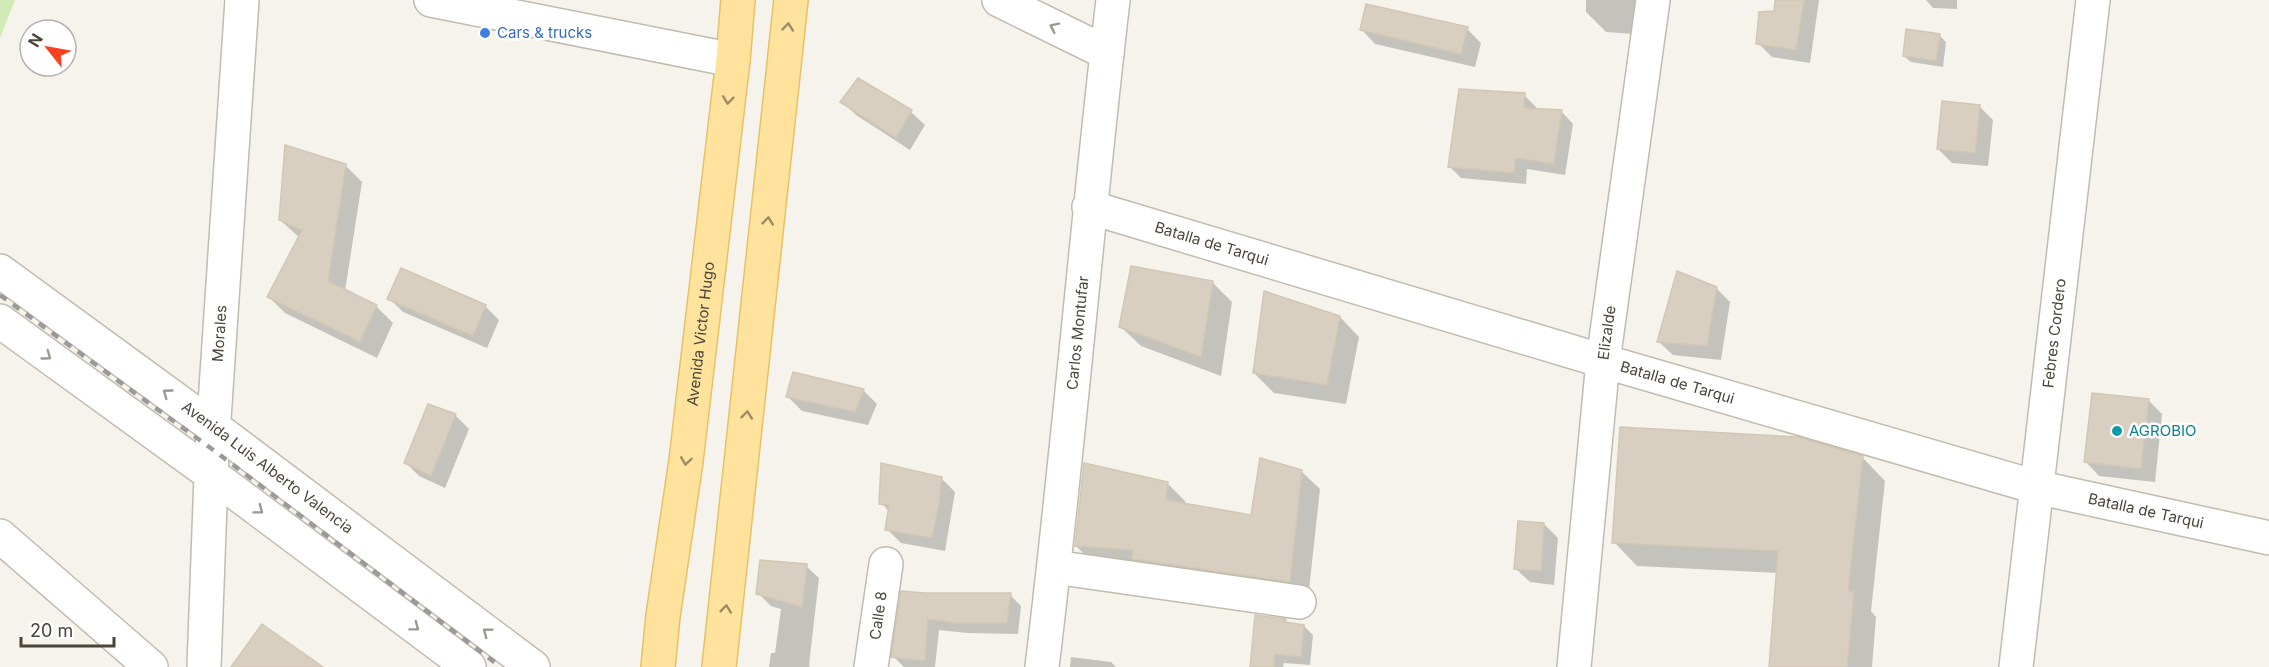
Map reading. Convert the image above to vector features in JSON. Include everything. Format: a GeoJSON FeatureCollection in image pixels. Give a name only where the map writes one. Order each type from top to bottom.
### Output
{"type":"FeatureCollection","features":[{"type":"Feature","properties":{"kind":"main road","name":"Avenida Victor Hugo"},"geometry":{"type":"LineString","coordinates":[[658,667],[663,616],[686,461],[738,0]]}},
{"type":"Feature","properties":{"kind":"main road"},"geometry":{"type":"LineString","coordinates":[[719,667],[791,0]]}},
{"type":"Feature","properties":{"kind":"street","name":"Morales"},"geometry":{"type":"LineString","coordinates":[[204,667],[212,475],[242,0]]}},
{"type":"Feature","properties":{"kind":"street"},"geometry":{"type":"LineString","coordinates":[[431,0],[733,60]]}},
{"type":"Feature","properties":{"kind":"street"},"geometry":{"type":"LineString","coordinates":[[999,0],[1107,53]]}},
{"type":"Feature","properties":{"kind":"street","name":"Carlos Montufar"},"geometry":{"type":"LineString","coordinates":[[1042,667],[1089,207],[1113,0]]}},
{"type":"Feature","properties":{"kind":"street","name":"Elizalde"},"geometry":{"type":"LineString","coordinates":[[1574,667],[1603,361],[1653,0]]}},
{"type":"Feature","properties":{"kind":"street","name":"Febres Cordero"},"geometry":{"type":"LineString","coordinates":[[2016,667],[2093,0]]}},
{"type":"Feature","properties":{"kind":"street","name":"Batalla de Tarqui"},"geometry":{"type":"LineString","coordinates":[[1089,207],[1603,361],[2036,487],[2269,538]]}},
{"type":"Feature","properties":{"kind":"street","name":"Avenida Luis Alberto Valencia"},"geometry":{"type":"LineString","coordinates":[[0,271],[215,428],[534,667]]}},
{"type":"Feature","properties":{"kind":"street"},"geometry":{"type":"LineString","coordinates":[[0,321],[212,475],[469,667]]}},
{"type":"Feature","properties":{"kind":"street"},"geometry":{"type":"LineString","coordinates":[[0,536],[150,667]]}},
{"type":"Feature","properties":{"kind":"street","name":"Calle 8"},"geometry":{"type":"LineString","coordinates":[[871,667],[886,564]]}},
{"type":"Feature","properties":{"kind":"street"},"geometry":{"type":"LineString","coordinates":[[1054,567],[1299,602]]}},
{"type":"Feature","properties":{"kind":"green space"},"geometry":{"type":"Polygon","coordinates":[[[0,0],[15,0],[0,38],[0,0]]]}},
{"type":"Feature","properties":{"kind":"building"},"geometry":{"type":"Polygon","coordinates":[[[1775,0],[1804,0],[1796,50],[1756,44],[1759,12],[1774,11],[1775,0]]]}},
{"type":"Feature","properties":{"kind":"building"},"geometry":{"type":"Polygon","coordinates":[[[1366,4],[1468,27],[1461,54],[1360,30],[1366,4]]]}},
{"type":"Feature","properties":{"kind":"building"},"geometry":{"type":"Polygon","coordinates":[[[1906,29],[1940,34],[1936,61],[1903,56],[1906,29]]]}},
{"type":"Feature","properties":{"kind":"building"},"geometry":{"type":"Polygon","coordinates":[[[858,78],[912,110],[896,138],[840,102],[858,78]]]}},
{"type":"Feature","properties":{"kind":"building"},"geometry":{"type":"Polygon","coordinates":[[[1459,89],[1525,93],[1524,108],[1562,110],[1554,164],[1516,158],[1514,173],[1448,167],[1459,89]]]}},
{"type":"Feature","properties":{"kind":"building"},"geometry":{"type":"Polygon","coordinates":[[[1942,101],[1980,105],[1975,153],[1937,149],[1942,101]]]}},
{"type":"Feature","properties":{"kind":"building"},"geometry":{"type":"Polygon","coordinates":[[[285,145],[346,164],[328,281],[377,305],[360,342],[267,297],[302,230],[279,220],[285,145]]]}},
{"type":"Feature","properties":{"kind":"building"},"geometry":{"type":"Polygon","coordinates":[[[1131,266],[1213,281],[1201,357],[1119,327],[1131,266]]]}},
{"type":"Feature","properties":{"kind":"building"},"geometry":{"type":"Polygon","coordinates":[[[401,268],[486,305],[473,336],[387,299],[401,268]]]}},
{"type":"Feature","properties":{"kind":"building"},"geometry":{"type":"Polygon","coordinates":[[[1677,271],[1717,287],[1707,346],[1657,342],[1677,271]]]}},
{"type":"Feature","properties":{"kind":"building"},"geometry":{"type":"Polygon","coordinates":[[[1264,291],[1340,316],[1327,385],[1253,373],[1264,291]]]}},
{"type":"Feature","properties":{"kind":"building"},"geometry":{"type":"Polygon","coordinates":[[[793,372],[864,389],[855,412],[786,397],[793,372]]]}},
{"type":"Feature","properties":{"kind":"building","name":"AGROBIO"},"geometry":{"type":"Polygon","coordinates":[[[2092,393],[2149,399],[2141,469],[2084,462],[2092,393]]]}},
{"type":"Feature","properties":{"kind":"building"},"geometry":{"type":"Polygon","coordinates":[[[428,404],[456,414],[431,476],[404,463],[428,404]]]}},
{"type":"Feature","properties":{"kind":"building"},"geometry":{"type":"Polygon","coordinates":[[[1620,427],[1798,437],[1863,456],[1848,591],[1854,592],[1847,667],[1769,667],[1778,551],[1612,543],[1620,427]]]}},
{"type":"Feature","properties":{"kind":"building"},"geometry":{"type":"Polygon","coordinates":[[[1260,458],[1302,470],[1290,582],[1132,559],[1133,550],[1075,546],[1084,463],[1168,482],[1166,500],[1251,515],[1260,458]]]}},
{"type":"Feature","properties":{"kind":"building"},"geometry":{"type":"Polygon","coordinates":[[[881,463],[942,477],[932,538],[885,530],[889,505],[879,504],[881,463]]]}},
{"type":"Feature","properties":{"kind":"building"},"geometry":{"type":"Polygon","coordinates":[[[1518,521],[1544,523],[1541,571],[1514,569],[1518,521]]]}},
{"type":"Feature","properties":{"kind":"building"},"geometry":{"type":"Polygon","coordinates":[[[760,560],[807,564],[802,607],[756,594],[760,560]]]}},
{"type":"Feature","properties":{"kind":"building"},"geometry":{"type":"Polygon","coordinates":[[[901,591],[1011,593],[1007,623],[955,623],[928,619],[925,661],[891,657],[901,591]]]}},
{"type":"Feature","properties":{"kind":"building"},"geometry":{"type":"Polygon","coordinates":[[[1255,615],[1286,619],[1285,622],[1304,625],[1301,657],[1275,654],[1274,667],[1250,667],[1255,615]]]}},
{"type":"Feature","properties":{"kind":"building"},"geometry":{"type":"Polygon","coordinates":[[[262,624],[323,667],[231,667],[262,624]]]}},
{"type":"Feature","properties":{"kind":"railway"},"geometry":{"type":"LineString","coordinates":[[0,295],[212,449],[501,667]]}},
{"type":"Feature","properties":{"kind":"place","name":"Cars & trucks"},"geometry":{"type":"Point","coordinates":[485,33]}},
{"type":"Feature","properties":{"kind":"place","name":"AGROBIO"},"geometry":{"type":"Point","coordinates":[2117,431]}}]}
